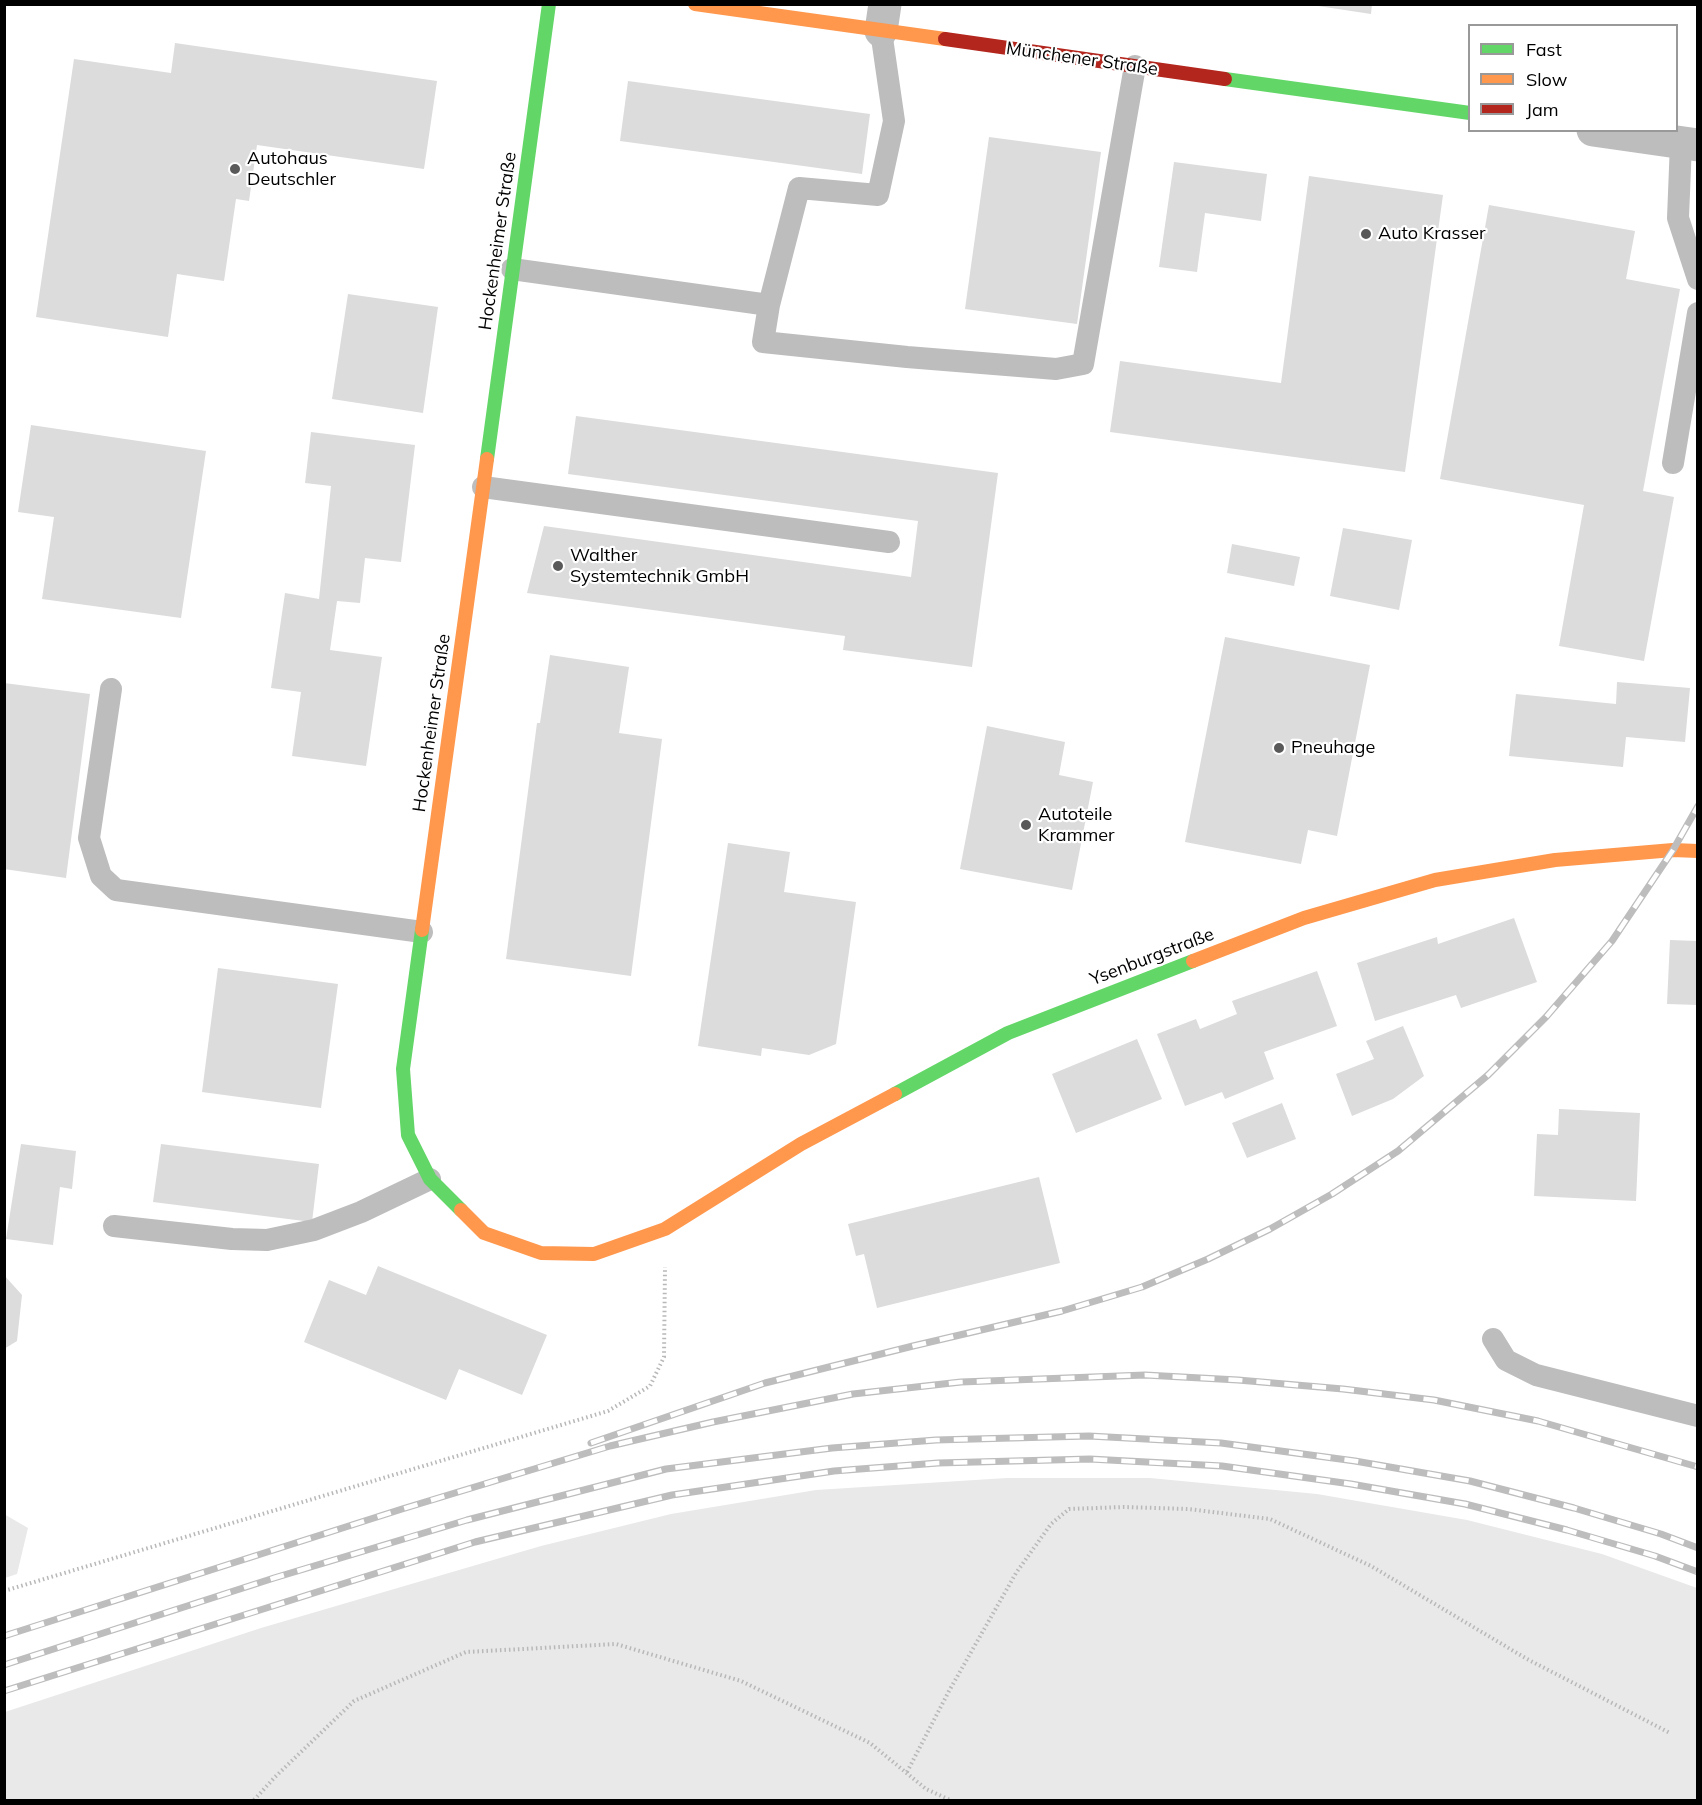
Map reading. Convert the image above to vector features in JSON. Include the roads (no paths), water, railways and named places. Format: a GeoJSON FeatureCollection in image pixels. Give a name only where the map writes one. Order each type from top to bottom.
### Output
{"type":"FeatureCollection","features":[{"type":"Feature","properties":{"kind":"street","name":"Hockenheimer Straße"},"geometry":{"type":"LineString","coordinates":[[549,4],[403,1069],[408,1135],[430,1179],[484,1233],[541,1253],[594,1254],[665,1229]]}},
{"type":"Feature","properties":{"kind":"street","name":"Münchener Straße"},"geometry":{"type":"LineString","coordinates":[[694,4],[883,18],[1136,66],[1468,113]]}},
{"type":"Feature","properties":{"kind":"street"},"geometry":{"type":"LineString","coordinates":[[1607,132],[1689,144]]}},
{"type":"Feature","properties":{"kind":"street","name":"Ysenburgstraße"},"geometry":{"type":"LineString","coordinates":[[665,1229],[801,1144],[1008,1033],[1304,918],[1435,880],[1555,860],[1673,850],[1698,851]]}},
{"type":"Feature","properties":{"kind":"lane"},"geometry":{"type":"LineString","coordinates":[[883,18],[894,121],[878,195],[799,188],[769,305],[763,342],[1056,369],[1083,364],[1136,66]]}},
{"type":"Feature","properties":{"kind":"lane"},"geometry":{"type":"LineString","coordinates":[[1689,144],[1678,218],[1698,279]]}},
{"type":"Feature","properties":{"kind":"lane"},"geometry":{"type":"LineString","coordinates":[[512,269],[769,305]]}},
{"type":"Feature","properties":{"kind":"lane"},"geometry":{"type":"LineString","coordinates":[[1672,464],[1698,313]]}},
{"type":"Feature","properties":{"kind":"lane"},"geometry":{"type":"LineString","coordinates":[[483,487],[889,542]]}},
{"type":"Feature","properties":{"kind":"lane"},"geometry":{"type":"LineString","coordinates":[[111,689],[89,838],[101,876],[116,890],[422,932]]}},
{"type":"Feature","properties":{"kind":"lane"},"geometry":{"type":"LineString","coordinates":[[114,1226],[232,1239],[267,1240],[314,1230],[361,1212],[430,1179]]}},
{"type":"Feature","properties":{"kind":"lane"},"geometry":{"type":"LineString","coordinates":[[1493,1339],[1506,1360],[1536,1375],[1698,1416]]}},
{"type":"Feature","properties":{"kind":"railway"},"geometry":{"type":"LineString","coordinates":[[591,1443],[765,1383],[1062,1311],[1142,1287],[1270,1229],[1332,1194],[1398,1151],[1488,1075],[1546,1017],[1612,941],[1673,850],[1698,806]]}},
{"type":"Feature","properties":{"kind":"railway"},"geometry":{"type":"LineString","coordinates":[[4,1636],[402,1509],[610,1446],[713,1422],[853,1394],[961,1382],[1145,1375],[1343,1389],[1434,1400],[1538,1421],[1698,1467]]}},
{"type":"Feature","properties":{"kind":"railway"},"geometry":{"type":"LineString","coordinates":[[4,1665],[274,1578],[467,1520],[666,1469],[832,1448],[936,1440],[1089,1436],[1221,1443],[1355,1461],[1470,1481],[1574,1508],[1661,1534],[1698,1548]]}},
{"type":"Feature","properties":{"kind":"railway"},"geometry":{"type":"LineString","coordinates":[[4,1691],[475,1542],[672,1495],[834,1471],[938,1463],[1090,1459],[1222,1466],[1351,1484],[1465,1504],[1567,1530],[1655,1556],[1698,1572]]}},
{"type":"Feature","properties":{"kind":"place","name":"Autohaus Deutschler"},"geometry":{"type":"Point","coordinates":[235,169]}},
{"type":"Feature","properties":{"kind":"place","name":"Auto Krasser"},"geometry":{"type":"Point","coordinates":[1366,234]}},
{"type":"Feature","properties":{"kind":"place","name":"Walther Systemtechnik GmbH"},"geometry":{"type":"Point","coordinates":[558,566]}},
{"type":"Feature","properties":{"kind":"place","name":"Pneuhage"},"geometry":{"type":"Point","coordinates":[1279,748]}},
{"type":"Feature","properties":{"kind":"place","name":"Autoteile Krammer"},"geometry":{"type":"Point","coordinates":[1026,825]}}]}
